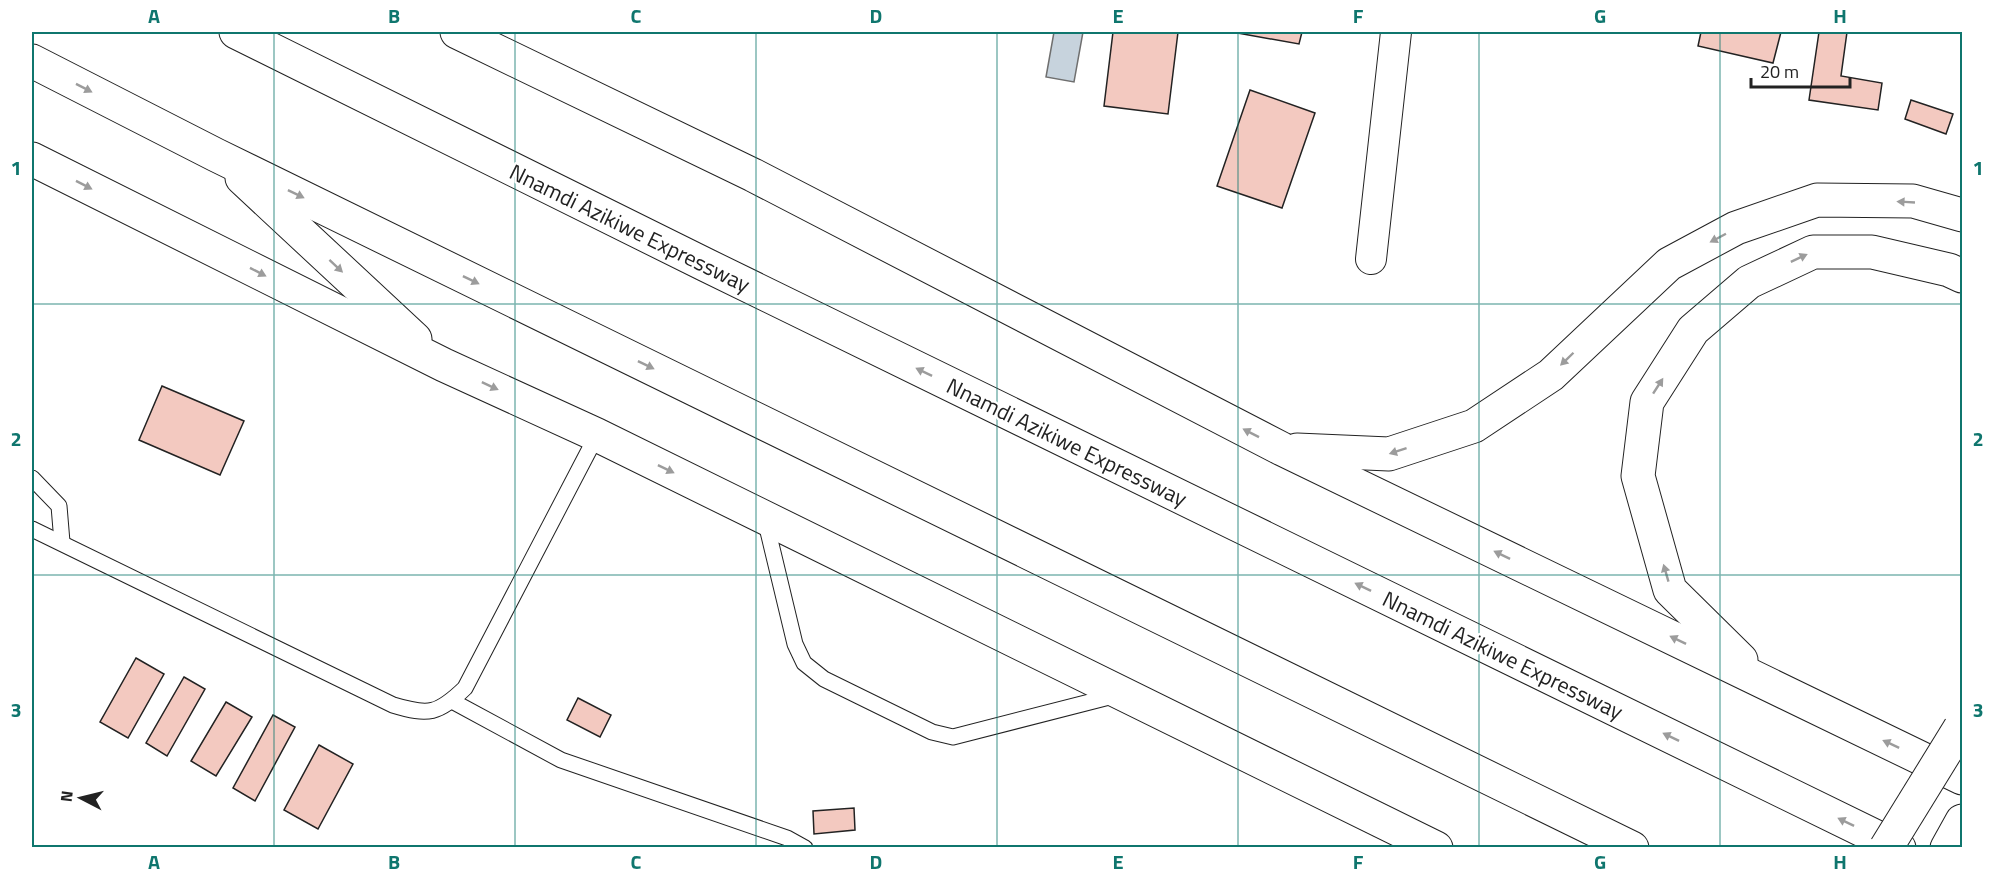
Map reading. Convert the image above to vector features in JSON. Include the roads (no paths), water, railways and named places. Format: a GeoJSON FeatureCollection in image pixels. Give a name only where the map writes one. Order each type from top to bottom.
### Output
{"type":"FeatureCollection","features":[{"type":"Feature","properties":{"kind":"main road","name":"Nnamdi Azikiwe Expressway"},"geometry":{"type":"LineString","coordinates":[[236,32],[770,297],[1899,848]]}},
{"type":"Feature","properties":{"kind":"main road"},"geometry":{"type":"LineString","coordinates":[[457,32],[753,175],[1282,449],[1962,778]]}},
{"type":"Feature","properties":{"kind":"main road"},"geometry":{"type":"LineString","coordinates":[[32,61],[216,155],[1632,848]]}},
{"type":"Feature","properties":{"kind":"main road"},"geometry":{"type":"LineString","coordinates":[[216,155],[444,365]]}},
{"type":"Feature","properties":{"kind":"main road"},"geometry":{"type":"LineString","coordinates":[[32,159],[444,365],[597,435],[1436,848]]}},
{"type":"Feature","properties":{"kind":"main road"},"geometry":{"type":"LineString","coordinates":[[1282,449],[1389,454],[1474,426],[1551,375],[1669,264],[1746,225],[1818,200],[1913,201],[1962,214]]}},
{"type":"Feature","properties":{"kind":"main road"},"geometry":{"type":"LineString","coordinates":[[1759,679],[1670,590],[1638,476],[1647,402],[1694,330],[1749,282],[1813,252],[1872,252],[1949,270],[1962,276]]}},
{"type":"Feature","properties":{"kind":"main road"},"geometry":{"type":"LineString","coordinates":[[1886,848],[1961,727]]}},
{"type":"Feature","properties":{"kind":"main road"},"geometry":{"type":"LineString","coordinates":[[1947,848],[1962,821]]}},
{"type":"Feature","properties":{"kind":"street"},"geometry":{"type":"LineString","coordinates":[[1371,259],[1396,32]]}},
{"type":"Feature","properties":{"kind":"lane"},"geometry":{"type":"LineString","coordinates":[[32,529],[393,705],[413,711],[433,712],[452,701],[465,688],[597,435]]}},
{"type":"Feature","properties":{"kind":"lane"},"geometry":{"type":"LineString","coordinates":[[32,478],[59,506],[62,542]]}},
{"type":"Feature","properties":{"kind":"lane"},"geometry":{"type":"LineString","coordinates":[[765,517],[795,644],[804,663],[824,679],[932,732],[954,737],[1122,693]]}},
{"type":"Feature","properties":{"kind":"lane"},"geometry":{"type":"LineString","coordinates":[[452,701],[561,760],[788,838],[806,848]]}}]}
